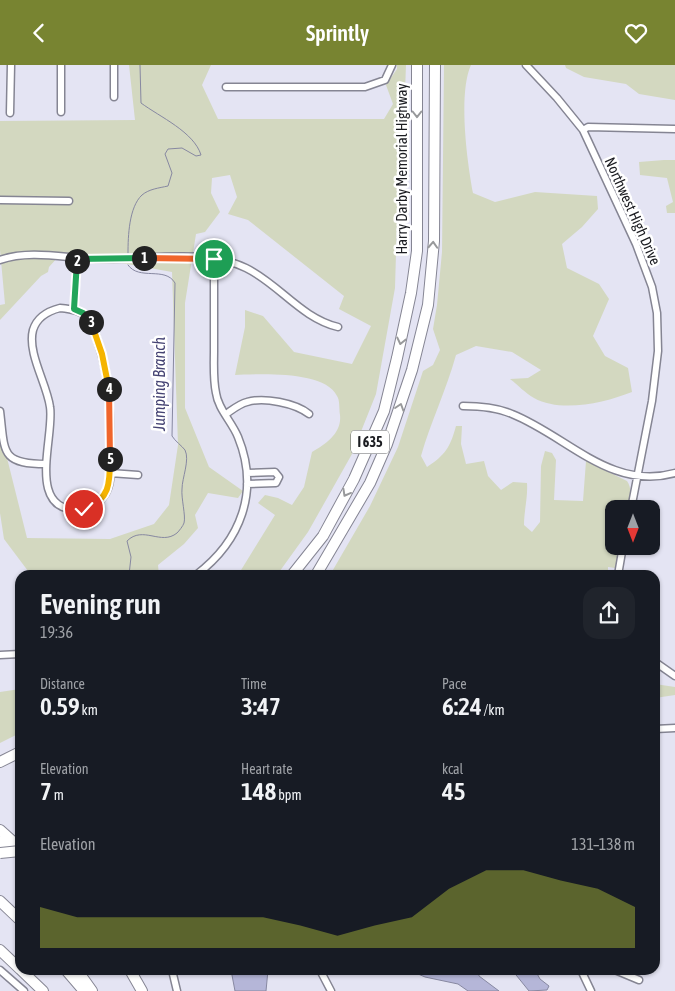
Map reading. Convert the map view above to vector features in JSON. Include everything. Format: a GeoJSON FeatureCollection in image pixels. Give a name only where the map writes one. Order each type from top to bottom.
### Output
{"type":"FeatureCollection","features":[{"type":"Feature","properties":{"kind":"highway","name":"Harry Darby Memorial Highway"},"geometry":{"type":"LineString","coordinates":[[296,570],[323,535],[354,479],[386,403],[411,293],[417,251],[417,65]]}},
{"type":"Feature","properties":{"kind":"highway","name":"I 635"},"geometry":{"type":"LineString","coordinates":[[319,570],[370,483],[387,444],[412,369],[428,305],[434,241],[434,65]]}},
{"type":"Feature","properties":{"kind":"highway"},"geometry":{"type":"LineString","coordinates":[[0,762],[15,754]]}},
{"type":"Feature","properties":{"kind":"highway"},"geometry":{"type":"LineString","coordinates":[[0,830],[15,846]]}},
{"type":"Feature","properties":{"kind":"highway"},"geometry":{"type":"LineString","coordinates":[[0,842],[15,849]]}},
{"type":"Feature","properties":{"kind":"highway"},"geometry":{"type":"LineString","coordinates":[[0,853],[15,852]]}},
{"type":"Feature","properties":{"kind":"highway"},"geometry":{"type":"LineString","coordinates":[[0,901],[15,915]]}},
{"type":"Feature","properties":{"kind":"highway"},"geometry":{"type":"LineString","coordinates":[[0,950],[15,964]]}},
{"type":"Feature","properties":{"kind":"highway"},"geometry":{"type":"LineString","coordinates":[[27,975],[43,991]]}},
{"type":"Feature","properties":{"kind":"highway"},"geometry":{"type":"LineString","coordinates":[[70,975],[84,991]]}},
{"type":"Feature","properties":{"kind":"highway"},"geometry":{"type":"LineString","coordinates":[[81,975],[92,991]]}},
{"type":"Feature","properties":{"kind":"highway"},"geometry":{"type":"LineString","coordinates":[[134,975],[142,991]]}},
{"type":"Feature","properties":{"kind":"street"},"geometry":{"type":"LineString","coordinates":[[10,113],[11,65]]}},
{"type":"Feature","properties":{"kind":"street"},"geometry":{"type":"LineString","coordinates":[[61,65],[61,112]]}},
{"type":"Feature","properties":{"kind":"street"},"geometry":{"type":"LineString","coordinates":[[114,65],[114,97]]}},
{"type":"Feature","properties":{"kind":"street"},"geometry":{"type":"LineString","coordinates":[[226,87],[356,88],[380,84],[387,78],[392,65]]}},
{"type":"Feature","properties":{"kind":"street","name":"Northwest High Drive"},"geometry":{"type":"LineString","coordinates":[[526,65],[557,98],[583,130],[639,252],[652,287],[658,351],[652,401],[633,500]]}},
{"type":"Feature","properties":{"kind":"street"},"geometry":{"type":"LineString","coordinates":[[583,130],[588,127],[675,129]]}},
{"type":"Feature","properties":{"kind":"street"},"geometry":{"type":"LineString","coordinates":[[0,200],[69,201]]}},
{"type":"Feature","properties":{"kind":"street"},"geometry":{"type":"LineString","coordinates":[[0,260],[26,254],[77,259],[214,259],[238,264],[252,271],[314,319],[338,327]]}},
{"type":"Feature","properties":{"kind":"street"},"geometry":{"type":"LineString","coordinates":[[74,309],[77,259]]}},
{"type":"Feature","properties":{"kind":"street"},"geometry":{"type":"LineString","coordinates":[[202,570],[219,556],[233,535],[243,510],[247,483],[247,473],[240,442],[216,395],[214,259]]}},
{"type":"Feature","properties":{"kind":"street"},"geometry":{"type":"LineString","coordinates":[[60,308],[74,309],[83,313],[90,321],[107,373],[110,394],[110,473],[109,485],[100,500],[94,505],[74,509],[60,505],[54,499],[46,483],[46,464],[51,423],[50,406],[32,344],[32,333],[38,320],[44,314],[60,308]]}},
{"type":"Feature","properties":{"kind":"street"},"geometry":{"type":"LineString","coordinates":[[226,414],[244,403],[257,400],[301,407],[309,414]]}},
{"type":"Feature","properties":{"kind":"street"},"geometry":{"type":"LineString","coordinates":[[463,406],[488,407],[510,413],[600,465],[637,477],[675,473]]}},
{"type":"Feature","properties":{"kind":"street"},"geometry":{"type":"LineString","coordinates":[[0,411],[1,441],[6,453],[17,462],[46,464]]}},
{"type":"Feature","properties":{"kind":"street"},"geometry":{"type":"LineString","coordinates":[[247,473],[276,472],[279,477],[276,483],[247,483]]}},
{"type":"Feature","properties":{"kind":"street"},"geometry":{"type":"LineString","coordinates":[[110,473],[138,475]]}},
{"type":"Feature","properties":{"kind":"street"},"geometry":{"type":"LineString","coordinates":[[619,570],[621,555]]}},
{"type":"Feature","properties":{"kind":"street"},"geometry":{"type":"LineString","coordinates":[[0,655],[15,654]]}},
{"type":"Feature","properties":{"kind":"street"},"geometry":{"type":"LineString","coordinates":[[660,666],[675,676]]}},
{"type":"Feature","properties":{"kind":"street"},"geometry":{"type":"LineString","coordinates":[[660,729],[675,728]]}},
{"type":"Feature","properties":{"kind":"street"},"geometry":{"type":"LineString","coordinates":[[0,970],[24,991]]}},
{"type":"Feature","properties":{"kind":"street"},"geometry":{"type":"LineString","coordinates":[[173,975],[177,991]]}},
{"type":"Feature","properties":{"kind":"street"},"geometry":{"type":"LineString","coordinates":[[323,975],[331,991]]}},
{"type":"Feature","properties":{"kind":"street"},"geometry":{"type":"LineString","coordinates":[[583,975],[591,991]]}},
{"type":"Feature","properties":{"kind":"street"},"geometry":{"type":"LineString","coordinates":[[628,975],[640,980]]}},
{"type":"Feature","properties":{"kind":"green space"},"geometry":{"type":"Polygon","coordinates":[[[129,65],[211,65],[202,85],[218,119],[384,119],[393,104],[386,85],[397,69],[397,65],[406,65],[405,92],[400,119],[395,288],[376,394],[352,454],[308,532],[281,570],[241,570],[275,515],[258,503],[265,495],[278,498],[292,505],[304,487],[312,452],[328,442],[336,433],[340,421],[339,402],[337,396],[330,388],[306,378],[274,374],[235,375],[245,327],[245,310],[263,316],[294,352],[352,364],[371,326],[339,309],[344,296],[248,220],[228,214],[237,197],[230,175],[212,178],[211,193],[220,212],[205,232],[196,234],[185,303],[185,408],[209,467],[243,491],[238,498],[208,493],[195,515],[198,528],[184,544],[158,565],[158,570],[27,570],[4,539],[0,513],[0,411],[6,454],[27,538],[110,539],[154,524],[169,505],[178,445],[172,272],[99,259],[58,257],[49,267],[48,272],[41,276],[0,320],[0,305],[5,304],[0,250],[0,121],[135,120],[129,65]]]}},
{"type":"Feature","properties":{"kind":"green space"},"geometry":{"type":"Polygon","coordinates":[[[444,65],[471,65],[467,78],[464,110],[466,146],[473,193],[495,202],[535,192],[597,196],[598,209],[582,227],[562,244],[567,268],[599,284],[609,299],[593,336],[605,356],[628,368],[632,392],[609,400],[583,405],[569,406],[545,403],[531,396],[510,379],[528,378],[541,370],[512,352],[476,346],[456,355],[421,456],[427,467],[433,463],[443,455],[456,426],[462,426],[461,444],[466,464],[484,461],[488,476],[501,490],[513,482],[527,483],[524,525],[532,532],[540,522],[541,466],[545,451],[552,453],[556,460],[554,500],[583,501],[586,461],[627,481],[630,491],[629,500],[605,500],[605,555],[618,555],[615,568],[608,567],[608,570],[333,570],[370,506],[398,447],[423,371],[433,365],[440,350],[433,329],[442,252],[444,65]]]}},
{"type":"Feature","properties":{"kind":"green space"},"geometry":{"type":"Polygon","coordinates":[[[565,65],[675,65],[675,100],[639,94],[626,84],[584,77],[566,68],[565,65]]]}},
{"type":"Feature","properties":{"kind":"green space"},"geometry":{"type":"Polygon","coordinates":[[[675,160],[675,213],[667,213],[666,206],[673,202],[667,178],[640,175],[639,162],[675,160]]]}},
{"type":"Feature","properties":{"kind":"green space"},"geometry":{"type":"Polygon","coordinates":[[[660,685],[675,687],[675,695],[660,697],[660,685]]]}},
{"type":"Feature","properties":{"kind":"green space"},"geometry":{"type":"Polygon","coordinates":[[[15,690],[15,736],[0,743],[0,692],[15,690]]]}},
{"type":"Feature","properties":{"kind":"water"},"geometry":{"type":"Polygon","coordinates":[[[232,975],[268,975],[266,991],[235,991],[232,975]]]}},
{"type":"Feature","properties":{"kind":"water"},"geometry":{"type":"Polygon","coordinates":[[[420,975],[479,975],[499,991],[468,991],[458,984],[420,975]]]}},
{"type":"Feature","properties":{"kind":"water"},"geometry":{"type":"Polygon","coordinates":[[[516,975],[538,975],[549,986],[547,990],[529,991],[516,975]]]}},
{"type":"Feature","properties":{"kind":"waterway","name":"Jumping Branch"},"geometry":{"type":"LineString","coordinates":[[128,253],[130,222],[138,200],[148,191],[168,186],[172,173],[165,154],[168,149],[182,148],[196,156],[201,155],[197,147],[184,132],[141,103],[140,65]]}},
{"type":"Feature","properties":{"kind":"waterway","name":"Jumping Branch"},"geometry":{"type":"LineString","coordinates":[[128,265],[133,270],[139,272],[165,275],[175,283],[172,436],[185,450],[187,459],[182,485],[183,524],[177,533],[171,536],[139,535],[127,541],[131,557],[130,570]]}},
{"type":"Feature","properties":{"kind":"route"},"geometry":{"type":"LineString","coordinates":[[84,509],[100,500],[106,493],[109,485],[110,394],[102,354],[90,321],[83,313],[74,309],[77,259],[204,257],[214,259]]}}]}
